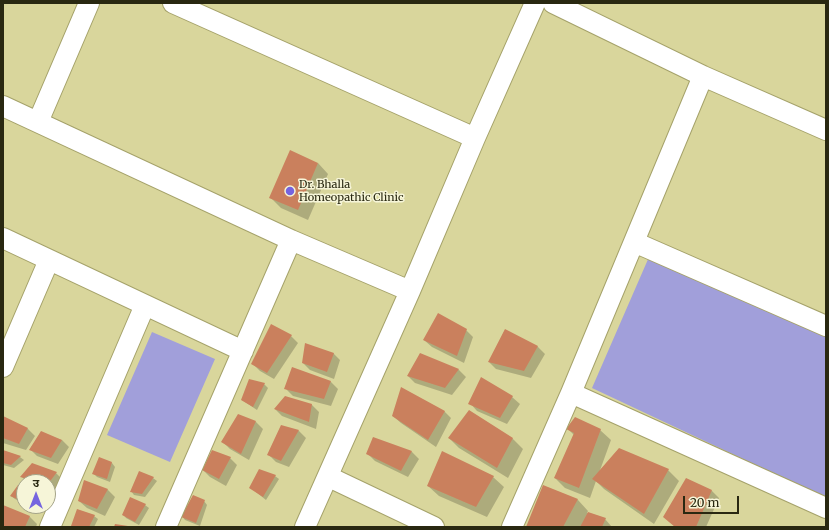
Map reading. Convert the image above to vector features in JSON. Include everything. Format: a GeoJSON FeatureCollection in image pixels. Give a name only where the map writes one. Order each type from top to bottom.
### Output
{"type":"FeatureCollection","features":[{"type":"Feature","properties":{"kind":"street"},"geometry":{"type":"LineString","coordinates":[[38,122],[89,3]]}},
{"type":"Feature","properties":{"kind":"street"},"geometry":{"type":"LineString","coordinates":[[173,3],[475,138]]}},
{"type":"Feature","properties":{"kind":"street"},"geometry":{"type":"LineString","coordinates":[[305,527],[329,477],[475,138],[535,3]]}},
{"type":"Feature","properties":{"kind":"street"},"geometry":{"type":"LineString","coordinates":[[554,3],[703,76],[826,130]]}},
{"type":"Feature","properties":{"kind":"street"},"geometry":{"type":"LineString","coordinates":[[512,527],[571,393],[703,76]]}},
{"type":"Feature","properties":{"kind":"street"},"geometry":{"type":"LineString","coordinates":[[3,106],[291,240],[410,291]]}},
{"type":"Feature","properties":{"kind":"street"},"geometry":{"type":"LineString","coordinates":[[3,238],[243,351]]}},
{"type":"Feature","properties":{"kind":"street"},"geometry":{"type":"LineString","coordinates":[[166,527],[291,240]]}},
{"type":"Feature","properties":{"kind":"street"},"geometry":{"type":"LineString","coordinates":[[634,242],[826,326]]}},
{"type":"Feature","properties":{"kind":"street"},"geometry":{"type":"LineString","coordinates":[[3,367],[49,260]]}},
{"type":"Feature","properties":{"kind":"street"},"geometry":{"type":"LineString","coordinates":[[50,527],[145,305]]}},
{"type":"Feature","properties":{"kind":"street"},"geometry":{"type":"LineString","coordinates":[[571,393],[826,508]]}},
{"type":"Feature","properties":{"kind":"street"},"geometry":{"type":"LineString","coordinates":[[329,477],[434,527]]}},
{"type":"Feature","properties":{"kind":"shaded area"},"geometry":{"type":"Polygon","coordinates":[[[649,257],[826,336],[826,498],[592,388],[649,257]]]}},
{"type":"Feature","properties":{"kind":"shaded area"},"geometry":{"type":"Polygon","coordinates":[[[152,332],[215,359],[170,462],[107,435],[152,332]]]}},
{"type":"Feature","properties":{"kind":"building"},"geometry":{"type":"Polygon","coordinates":[[[290,150],[318,163],[298,210],[269,198],[290,150]]]}},
{"type":"Feature","properties":{"kind":"building"},"geometry":{"type":"Polygon","coordinates":[[[438,313],[467,329],[457,356],[423,340],[438,313]]]}},
{"type":"Feature","properties":{"kind":"building"},"geometry":{"type":"Polygon","coordinates":[[[271,324],[292,335],[267,373],[251,364],[271,324]]]}},
{"type":"Feature","properties":{"kind":"building"},"geometry":{"type":"Polygon","coordinates":[[[505,329],[538,346],[524,371],[488,362],[505,329]]]}},
{"type":"Feature","properties":{"kind":"building"},"geometry":{"type":"Polygon","coordinates":[[[305,343],[334,353],[327,372],[302,363],[305,343]]]}},
{"type":"Feature","properties":{"kind":"building"},"geometry":{"type":"Polygon","coordinates":[[[420,353],[459,369],[445,388],[407,376],[420,353]]]}},
{"type":"Feature","properties":{"kind":"building"},"geometry":{"type":"Polygon","coordinates":[[[292,367],[331,381],[324,399],[284,389],[292,367]]]}},
{"type":"Feature","properties":{"kind":"building"},"geometry":{"type":"Polygon","coordinates":[[[481,377],[513,396],[500,418],[468,404],[481,377]]]}},
{"type":"Feature","properties":{"kind":"building"},"geometry":{"type":"Polygon","coordinates":[[[249,379],[265,383],[253,407],[241,400],[249,379]]]}},
{"type":"Feature","properties":{"kind":"building"},"geometry":{"type":"Polygon","coordinates":[[[401,387],[445,411],[428,440],[392,416],[401,387]]]}},
{"type":"Feature","properties":{"kind":"building"},"geometry":{"type":"Polygon","coordinates":[[[285,396],[312,404],[309,422],[274,409],[285,396]]]}},
{"type":"Feature","properties":{"kind":"building"},"geometry":{"type":"Polygon","coordinates":[[[469,410],[513,438],[497,468],[448,438],[469,410]]]}},
{"type":"Feature","properties":{"kind":"building"},"geometry":{"type":"Polygon","coordinates":[[[238,414],[256,421],[241,454],[221,442],[238,414]]]}},
{"type":"Feature","properties":{"kind":"building"},"geometry":{"type":"Polygon","coordinates":[[[3,416],[28,428],[19,444],[3,438],[3,416]]]}},
{"type":"Feature","properties":{"kind":"building"},"geometry":{"type":"Polygon","coordinates":[[[575,417],[601,429],[579,488],[554,478],[574,433],[566,429],[575,417]]]}},
{"type":"Feature","properties":{"kind":"building"},"geometry":{"type":"Polygon","coordinates":[[[281,425],[299,430],[281,461],[267,455],[281,425]]]}},
{"type":"Feature","properties":{"kind":"building"},"geometry":{"type":"Polygon","coordinates":[[[41,431],[62,440],[51,458],[29,450],[41,431]]]}},
{"type":"Feature","properties":{"kind":"building"},"geometry":{"type":"Polygon","coordinates":[[[373,437],[412,451],[401,471],[366,454],[373,437]]]}},
{"type":"Feature","properties":{"kind":"building"},"geometry":{"type":"Polygon","coordinates":[[[619,448],[669,469],[644,514],[592,479],[619,448]]]}},
{"type":"Feature","properties":{"kind":"building"},"geometry":{"type":"Polygon","coordinates":[[[3,450],[21,456],[11,465],[3,463],[3,450]]]}},
{"type":"Feature","properties":{"kind":"building"},"geometry":{"type":"Polygon","coordinates":[[[212,450],[231,457],[219,479],[202,470],[212,450]]]}},
{"type":"Feature","properties":{"kind":"building"},"geometry":{"type":"Polygon","coordinates":[[[442,451],[494,476],[476,507],[427,486],[442,451]]]}},
{"type":"Feature","properties":{"kind":"building"},"geometry":{"type":"Polygon","coordinates":[[[99,457],[112,462],[107,479],[92,474],[99,457]]]}},
{"type":"Feature","properties":{"kind":"building"},"geometry":{"type":"Polygon","coordinates":[[[32,463],[57,472],[56,474],[23,474],[32,463]]]}},
{"type":"Feature","properties":{"kind":"building"},"geometry":{"type":"Polygon","coordinates":[[[259,469],[276,475],[263,497],[249,488],[259,469]]]}},
{"type":"Feature","properties":{"kind":"building"},"geometry":{"type":"Polygon","coordinates":[[[139,471],[154,477],[142,494],[130,492],[139,471]]]}},
{"type":"Feature","properties":{"kind":"building"},"geometry":{"type":"Polygon","coordinates":[[[686,478],[712,490],[696,527],[675,527],[663,517],[686,478]]]}},
{"type":"Feature","properties":{"kind":"building"},"geometry":{"type":"Polygon","coordinates":[[[84,480],[108,489],[97,509],[78,501],[84,480]]]}},
{"type":"Feature","properties":{"kind":"building"},"geometry":{"type":"Polygon","coordinates":[[[543,485],[578,499],[563,527],[526,527],[543,485]]]}},
{"type":"Feature","properties":{"kind":"building"},"geometry":{"type":"Polygon","coordinates":[[[16,488],[16,499],[10,496],[16,488]]]}},
{"type":"Feature","properties":{"kind":"building"},"geometry":{"type":"Polygon","coordinates":[[[193,495],[205,500],[196,523],[181,517],[193,495]]]}},
{"type":"Feature","properties":{"kind":"building"},"geometry":{"type":"Polygon","coordinates":[[[130,497],[146,504],[135,522],[122,515],[130,497]]]}},
{"type":"Feature","properties":{"kind":"building"},"geometry":{"type":"Polygon","coordinates":[[[3,505],[16,510],[16,514],[25,514],[30,516],[25,527],[3,527],[3,505]]]}},
{"type":"Feature","properties":{"kind":"building"},"geometry":{"type":"Polygon","coordinates":[[[77,509],[95,515],[89,527],[71,526],[77,509]]]}},
{"type":"Feature","properties":{"kind":"building"},"geometry":{"type":"Polygon","coordinates":[[[588,512],[606,518],[602,527],[580,527],[588,512]]]}},
{"type":"Feature","properties":{"kind":"building"},"geometry":{"type":"Polygon","coordinates":[[[115,524],[128,526],[114,527],[115,524]]]}},
{"type":"Feature","properties":{"kind":"place","name":"Dr. Bhalla Homeopathic Clinic"},"geometry":{"type":"Point","coordinates":[290,191]}}]}
